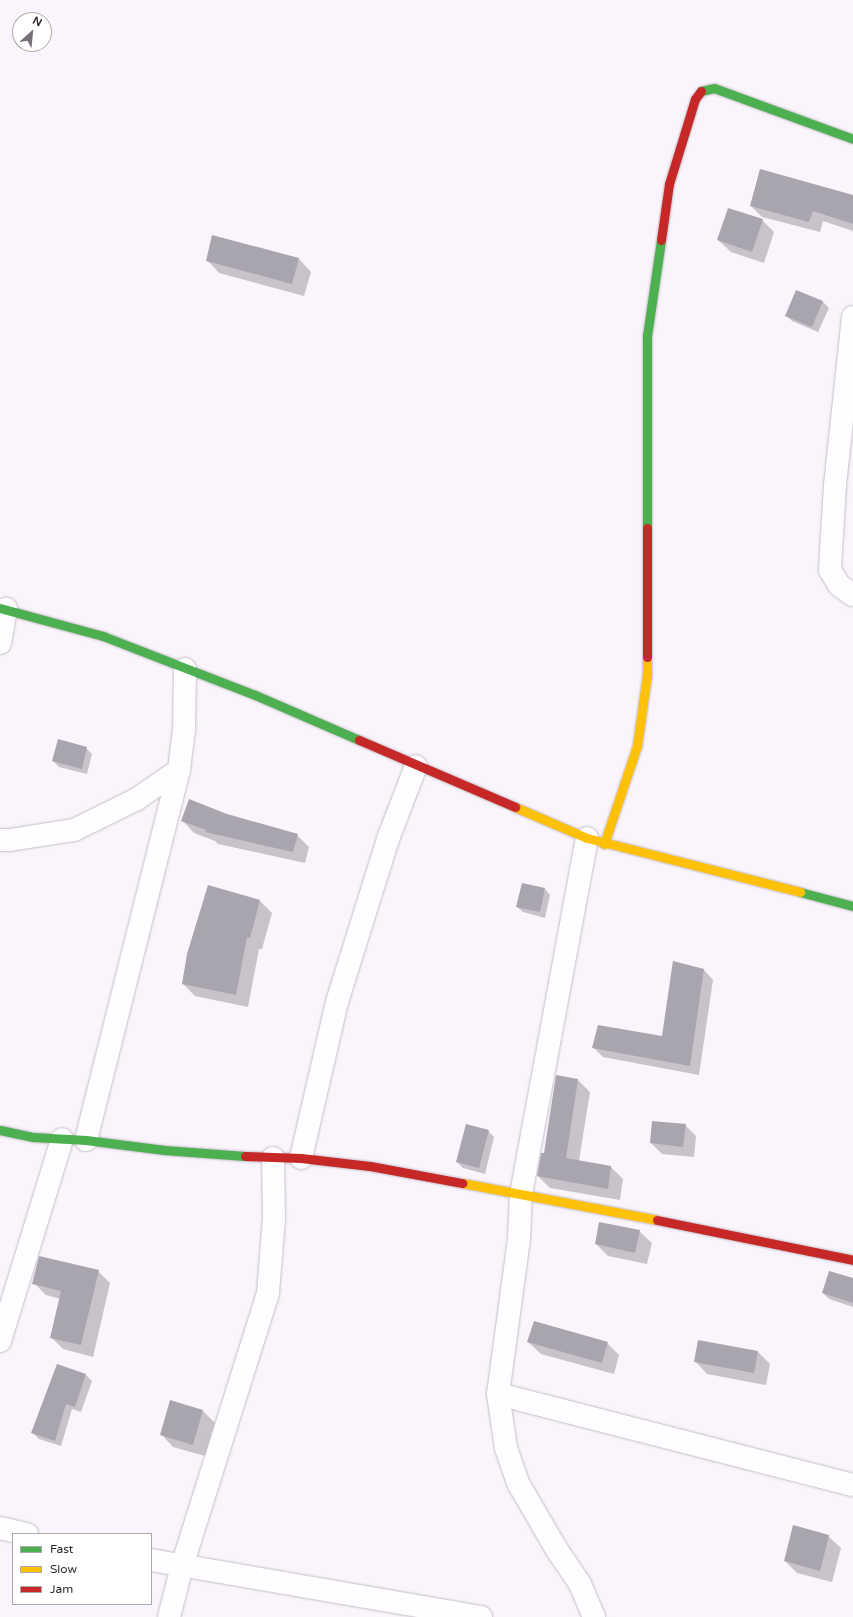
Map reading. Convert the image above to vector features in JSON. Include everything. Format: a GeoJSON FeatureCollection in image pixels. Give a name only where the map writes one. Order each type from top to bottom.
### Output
{"type":"FeatureCollection","features":[{"type":"Feature","properties":{"kind":"street"},"geometry":{"type":"LineString","coordinates":[[594,1617],[580,1584],[557,1550],[518,1483],[506,1448],[498,1394],[519,1239],[521,1193],[596,841],[637,746],[647,675],[647,336],[669,184],[695,99],[702,90],[714,88],[853,139]]}},
{"type":"Feature","properties":{"kind":"street"},"geometry":{"type":"LineString","coordinates":[[853,318],[835,485],[830,570],[839,585],[853,595]]}},
{"type":"Feature","properties":{"kind":"street"},"geometry":{"type":"LineString","coordinates":[[0,643],[3,609],[103,636],[255,696],[416,766],[596,841],[853,906]]}},
{"type":"Feature","properties":{"kind":"street"},"geometry":{"type":"LineString","coordinates":[[86,1140],[179,770],[184,732],[185,669]]}},
{"type":"Feature","properties":{"kind":"street"},"geometry":{"type":"LineString","coordinates":[[301,1158],[337,1002],[388,839],[416,766]]}},
{"type":"Feature","properties":{"kind":"street"},"geometry":{"type":"LineString","coordinates":[[0,840],[10,840],[74,830],[137,799],[179,770]]}},
{"type":"Feature","properties":{"kind":"street"},"geometry":{"type":"LineString","coordinates":[[0,1130],[32,1137],[86,1140],[164,1150],[273,1158],[301,1158],[370,1166],[521,1193],[853,1260],[853,1257]]}},
{"type":"Feature","properties":{"kind":"street"},"geometry":{"type":"LineString","coordinates":[[0,1341],[62,1139]]}},
{"type":"Feature","properties":{"kind":"street"},"geometry":{"type":"LineString","coordinates":[[170,1617],[182,1566],[268,1294],[274,1219],[273,1158]]}},
{"type":"Feature","properties":{"kind":"street"},"geometry":{"type":"LineString","coordinates":[[498,1394],[853,1485]]}},
{"type":"Feature","properties":{"kind":"street"},"geometry":{"type":"LineString","coordinates":[[0,1528],[22,1533]]}},
{"type":"Feature","properties":{"kind":"street"},"geometry":{"type":"LineString","coordinates":[[152,1560],[481,1617]]}},
{"type":"Feature","properties":{"kind":"building"},"geometry":{"type":"Polygon","coordinates":[[[760,169],[853,195],[853,224],[813,211],[809,222],[750,206],[760,169]]]}},
{"type":"Feature","properties":{"kind":"building"},"geometry":{"type":"Polygon","coordinates":[[[728,208],[763,219],[752,252],[717,240],[728,208]]]}},
{"type":"Feature","properties":{"kind":"building"},"geometry":{"type":"Polygon","coordinates":[[[212,235],[299,258],[292,284],[206,261],[212,235]]]}},
{"type":"Feature","properties":{"kind":"building"},"geometry":{"type":"Polygon","coordinates":[[[796,290],[823,301],[812,327],[785,316],[796,290]]]}},
{"type":"Feature","properties":{"kind":"building"},"geometry":{"type":"Polygon","coordinates":[[[58,739],[87,747],[82,769],[52,761],[58,739]]]}},
{"type":"Feature","properties":{"kind":"building"},"geometry":{"type":"Polygon","coordinates":[[[189,799],[227,814],[298,834],[293,852],[205,832],[206,830],[181,821],[189,799]]]}},
{"type":"Feature","properties":{"kind":"building"},"geometry":{"type":"Polygon","coordinates":[[[522,883],[545,888],[540,912],[516,907],[522,883]]]}},
{"type":"Feature","properties":{"kind":"building"},"geometry":{"type":"Polygon","coordinates":[[[208,885],[260,900],[250,938],[247,937],[236,995],[182,984],[187,954],[208,885]]]}},
{"type":"Feature","properties":{"kind":"building"},"geometry":{"type":"Polygon","coordinates":[[[673,961],[704,969],[690,1066],[592,1048],[598,1025],[662,1036],[673,961]]]}},
{"type":"Feature","properties":{"kind":"building"},"geometry":{"type":"Polygon","coordinates":[[[556,1075],[578,1079],[566,1158],[611,1166],[608,1189],[537,1176],[541,1153],[544,1153],[556,1075]]]}},
{"type":"Feature","properties":{"kind":"building"},"geometry":{"type":"Polygon","coordinates":[[[652,1121],[686,1124],[683,1147],[650,1143],[652,1121]]]}},
{"type":"Feature","properties":{"kind":"building"},"geometry":{"type":"Polygon","coordinates":[[[466,1124],[489,1130],[479,1168],[456,1162],[466,1124]]]}},
{"type":"Feature","properties":{"kind":"building"},"geometry":{"type":"Polygon","coordinates":[[[599,1222],[640,1230],[635,1253],[595,1244],[599,1222]]]}},
{"type":"Feature","properties":{"kind":"building"},"geometry":{"type":"Polygon","coordinates":[[[39,1256],[99,1270],[81,1345],[50,1338],[61,1291],[32,1284],[39,1256]]]}},
{"type":"Feature","properties":{"kind":"building"},"geometry":{"type":"Polygon","coordinates":[[[829,1271],[853,1278],[853,1303],[822,1293],[829,1271]]]}},
{"type":"Feature","properties":{"kind":"building"},"geometry":{"type":"Polygon","coordinates":[[[534,1321],[608,1342],[602,1363],[527,1342],[534,1321]]]}},
{"type":"Feature","properties":{"kind":"building"},"geometry":{"type":"Polygon","coordinates":[[[698,1340],[758,1351],[754,1373],[694,1362],[698,1340]]]}},
{"type":"Feature","properties":{"kind":"building"},"geometry":{"type":"Polygon","coordinates":[[[57,1364],[86,1374],[75,1407],[66,1404],[55,1441],[31,1433],[57,1364]]]}},
{"type":"Feature","properties":{"kind":"building"},"geometry":{"type":"Polygon","coordinates":[[[170,1400],[203,1410],[193,1445],[160,1435],[170,1400]]]}},
{"type":"Feature","properties":{"kind":"building"},"geometry":{"type":"Polygon","coordinates":[[[793,1525],[829,1535],[820,1571],[784,1561],[793,1525]]]}},
{"type":"Feature","properties":{"kind":"traffic: fast"},"geometry":{"type":"LineString","coordinates":[[701,91],[714,88],[853,139]]}},
{"type":"Feature","properties":{"kind":"traffic: fast"},"geometry":{"type":"LineString","coordinates":[[647,528],[647,336],[661,240]]}},
{"type":"Feature","properties":{"kind":"traffic: fast"},"geometry":{"type":"LineString","coordinates":[[0,608],[103,636],[255,695],[359,740]]}},
{"type":"Feature","properties":{"kind":"traffic: fast"},"geometry":{"type":"LineString","coordinates":[[800,892],[853,906]]}},
{"type":"Feature","properties":{"kind":"traffic: fast"},"geometry":{"type":"LineString","coordinates":[[0,1130],[33,1137],[86,1140],[164,1150],[245,1156]]}},
{"type":"Feature","properties":{"kind":"traffic: slow"},"geometry":{"type":"LineString","coordinates":[[604,844],[637,746],[647,675],[647,657]]}},
{"type":"Feature","properties":{"kind":"traffic: slow"},"geometry":{"type":"LineString","coordinates":[[515,807],[587,838],[800,892]]}},
{"type":"Feature","properties":{"kind":"traffic: slow"},"geometry":{"type":"LineString","coordinates":[[462,1183],[657,1220]]}},
{"type":"Feature","properties":{"kind":"traffic: jam"},"geometry":{"type":"LineString","coordinates":[[661,240],[669,184],[695,99],[701,91]]}},
{"type":"Feature","properties":{"kind":"traffic: jam"},"geometry":{"type":"LineString","coordinates":[[647,528],[647,657]]}},
{"type":"Feature","properties":{"kind":"traffic: jam"},"geometry":{"type":"LineString","coordinates":[[359,740],[515,807]]}},
{"type":"Feature","properties":{"kind":"traffic: jam"},"geometry":{"type":"LineString","coordinates":[[245,1156],[301,1158],[370,1166],[462,1183]]}},
{"type":"Feature","properties":{"kind":"traffic: jam"},"geometry":{"type":"LineString","coordinates":[[657,1220],[853,1260]]}}]}
